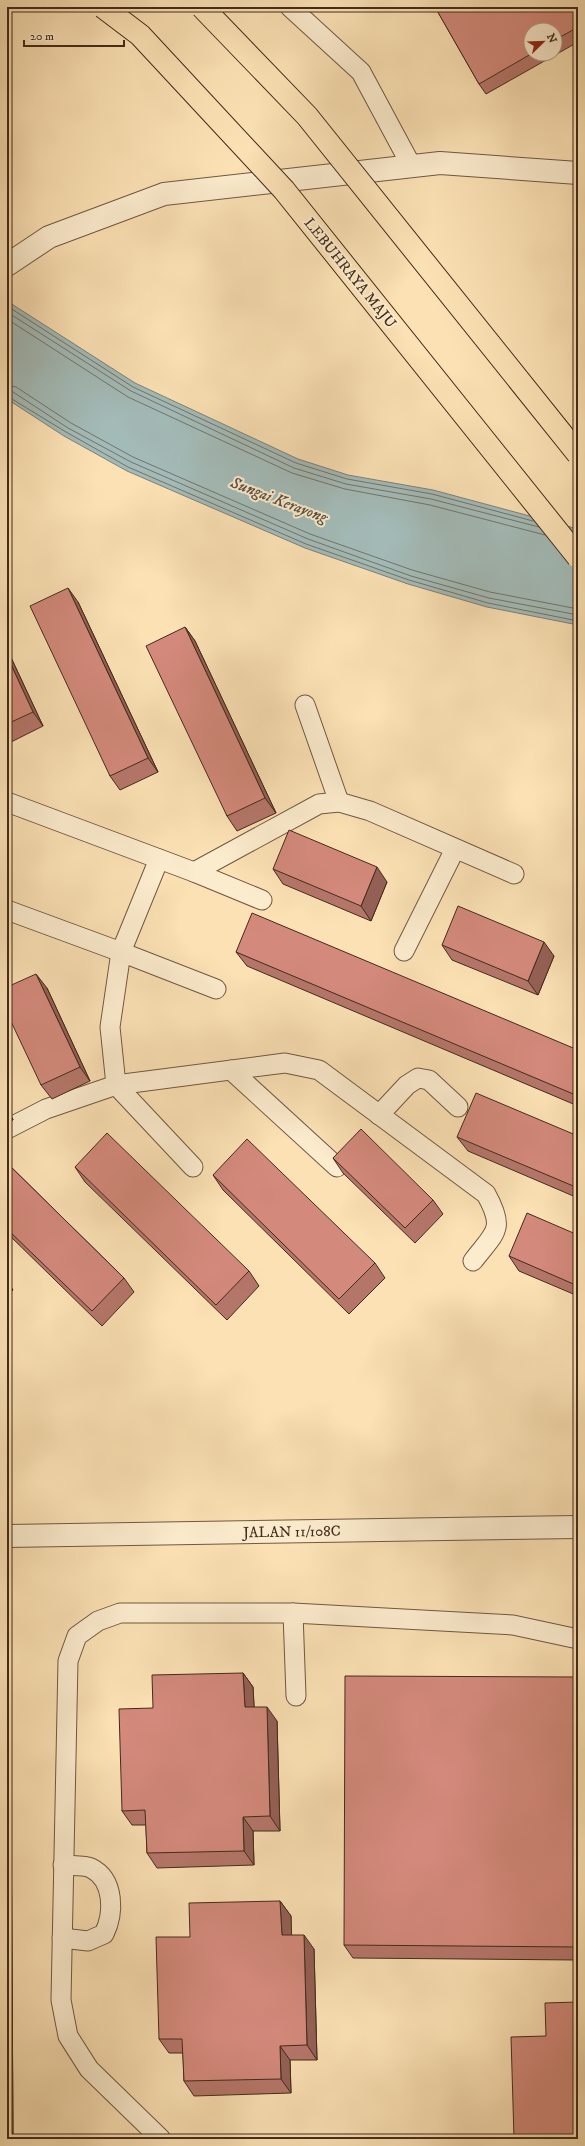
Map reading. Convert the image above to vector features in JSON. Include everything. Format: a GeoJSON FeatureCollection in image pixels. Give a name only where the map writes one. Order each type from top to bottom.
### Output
{"type":"FeatureCollection","features":[{"type":"Feature","properties":{"kind":"highway","name":"LEBUHRAYA MAJU"},"geometry":{"type":"LineString","coordinates":[[103,7],[140,34],[284,190],[578,557]]}},
{"type":"Feature","properties":{"kind":"highway"},"geometry":{"type":"LineString","coordinates":[[202,7],[307,116],[578,454]]}},
{"type":"Feature","properties":{"kind":"street"},"geometry":{"type":"LineString","coordinates":[[7,266],[49,237],[164,194],[440,163],[578,173]]}},
{"type":"Feature","properties":{"kind":"street","name":"JALAN 11/108C"},"geometry":{"type":"LineString","coordinates":[[7,1536],[578,1528]]}},
{"type":"Feature","properties":{"kind":"lane"},"geometry":{"type":"LineString","coordinates":[[290,7],[361,72],[412,166]]}},
{"type":"Feature","properties":{"kind":"lane"},"geometry":{"type":"LineString","coordinates":[[305,705],[339,802]]}},
{"type":"Feature","properties":{"kind":"lane"},"geometry":{"type":"LineString","coordinates":[[7,802],[194,872],[262,900]]}},
{"type":"Feature","properties":{"kind":"lane"},"geometry":{"type":"LineString","coordinates":[[194,872],[319,804],[339,802],[370,811],[514,874]]}},
{"type":"Feature","properties":{"kind":"lane"},"geometry":{"type":"LineString","coordinates":[[404,951],[455,849]]}},
{"type":"Feature","properties":{"kind":"lane"},"geometry":{"type":"LineString","coordinates":[[159,859],[121,952],[110,1027],[116,1085],[193,1168]]}},
{"type":"Feature","properties":{"kind":"lane"},"geometry":{"type":"LineString","coordinates":[[7,910],[216,989]]}},
{"type":"Feature","properties":{"kind":"lane"},"geometry":{"type":"LineString","coordinates":[[7,1129],[46,1108],[116,1085],[285,1063],[319,1070],[486,1194],[496,1212],[496,1230],[473,1262]]}},
{"type":"Feature","properties":{"kind":"lane"},"geometry":{"type":"LineString","coordinates":[[231,1070],[337,1167]]}},
{"type":"Feature","properties":{"kind":"lane"},"geometry":{"type":"LineString","coordinates":[[379,1115],[407,1085],[418,1078],[429,1080],[458,1107]]}},
{"type":"Feature","properties":{"kind":"lane"},"geometry":{"type":"LineString","coordinates":[[161,2139],[89,2069],[68,2036],[61,2000],[68,1661],[76,1636],[98,1621],[120,1613],[293,1613],[513,1624],[578,1639]]}},
{"type":"Feature","properties":{"kind":"lane"},"geometry":{"type":"LineString","coordinates":[[293,1613],[296,1696]]}},
{"type":"Feature","properties":{"kind":"lane"},"geometry":{"type":"LineString","coordinates":[[62,1938],[88,1941],[104,1934],[109,1924],[111,1905],[107,1884],[91,1868],[63,1865]]}},
{"type":"Feature","properties":{"kind":"water","name":"Sungai Kerayong"},"geometry":{"type":"Polygon","coordinates":[[[7,301],[135,383],[298,459],[348,475],[433,490],[578,529],[578,625],[487,607],[408,584],[305,548],[127,471],[64,436],[7,399],[7,301]]]}},
{"type":"Feature","properties":{"kind":"building"},"geometry":{"type":"Polygon","coordinates":[[[435,7],[571,7],[578,16],[578,27],[563,35],[563,22],[523,22],[523,59],[479,84],[435,7]]]}},
{"type":"Feature","properties":{"kind":"building"},"geometry":{"type":"Polygon","coordinates":[[[68,588],[148,758],[110,776],[30,606],[68,588]]]}},
{"type":"Feature","properties":{"kind":"building"},"geometry":{"type":"Polygon","coordinates":[[[185,627],[265,798],[227,816],[146,646],[185,627]]]}},
{"type":"Feature","properties":{"kind":"building"},"geometry":{"type":"Polygon","coordinates":[[[7,656],[33,712],[7,724],[7,656]]]}},
{"type":"Feature","properties":{"kind":"building"},"geometry":{"type":"Polygon","coordinates":[[[289,830],[377,867],[361,906],[273,869],[289,830]]]}},
{"type":"Feature","properties":{"kind":"building"},"geometry":{"type":"Polygon","coordinates":[[[458,906],[544,942],[528,981],[442,945],[458,906]]]}},
{"type":"Feature","properties":{"kind":"building"},"geometry":{"type":"Polygon","coordinates":[[[252,913],[578,1050],[578,1096],[236,952],[252,913]]]}},
{"type":"Feature","properties":{"kind":"building"},"geometry":{"type":"Polygon","coordinates":[[[36,974],[80,1067],[41,1085],[7,1013],[7,987],[36,974]]]}},
{"type":"Feature","properties":{"kind":"building"},"geometry":{"type":"Polygon","coordinates":[[[476,1093],[578,1136],[578,1188],[457,1137],[476,1093]]]}},
{"type":"Feature","properties":{"kind":"building"},"geometry":{"type":"Polygon","coordinates":[[[361,1129],[433,1200],[405,1228],[333,1158],[361,1129]]]}},
{"type":"Feature","properties":{"kind":"building"},"geometry":{"type":"Polygon","coordinates":[[[107,1133],[249,1271],[216,1305],[75,1167],[107,1133]]]}},
{"type":"Feature","properties":{"kind":"building"},"geometry":{"type":"Polygon","coordinates":[[[247,1139],[375,1263],[339,1299],[213,1175],[247,1139]]]}},
{"type":"Feature","properties":{"kind":"building"},"geometry":{"type":"Polygon","coordinates":[[[7,1163],[124,1278],[92,1311],[7,1229],[7,1163]]]}},
{"type":"Feature","properties":{"kind":"building"},"geometry":{"type":"Polygon","coordinates":[[[527,1213],[578,1235],[578,1286],[509,1256],[527,1213]]]}},
{"type":"Feature","properties":{"kind":"building"},"geometry":{"type":"Polygon","coordinates":[[[243,1673],[245,1707],[267,1707],[270,1816],[243,1817],[244,1851],[147,1853],[145,1810],[122,1811],[119,1709],[153,1708],[152,1675],[243,1673]]]}},
{"type":"Feature","properties":{"kind":"building"},"geometry":{"type":"Polygon","coordinates":[[[345,1676],[578,1677],[578,1947],[344,1945],[345,1676]]]}},
{"type":"Feature","properties":{"kind":"building"},"geometry":{"type":"Polygon","coordinates":[[[280,1901],[282,1935],[304,1935],[307,2045],[280,2046],[281,2079],[184,2081],[182,2039],[159,2039],[156,1937],[190,1937],[189,1903],[280,1901]]]}},
{"type":"Feature","properties":{"kind":"building"},"geometry":{"type":"Polygon","coordinates":[[[578,2002],[578,2139],[514,2138],[511,2037],[546,2036],[545,2003],[578,2002]]]}}]}
